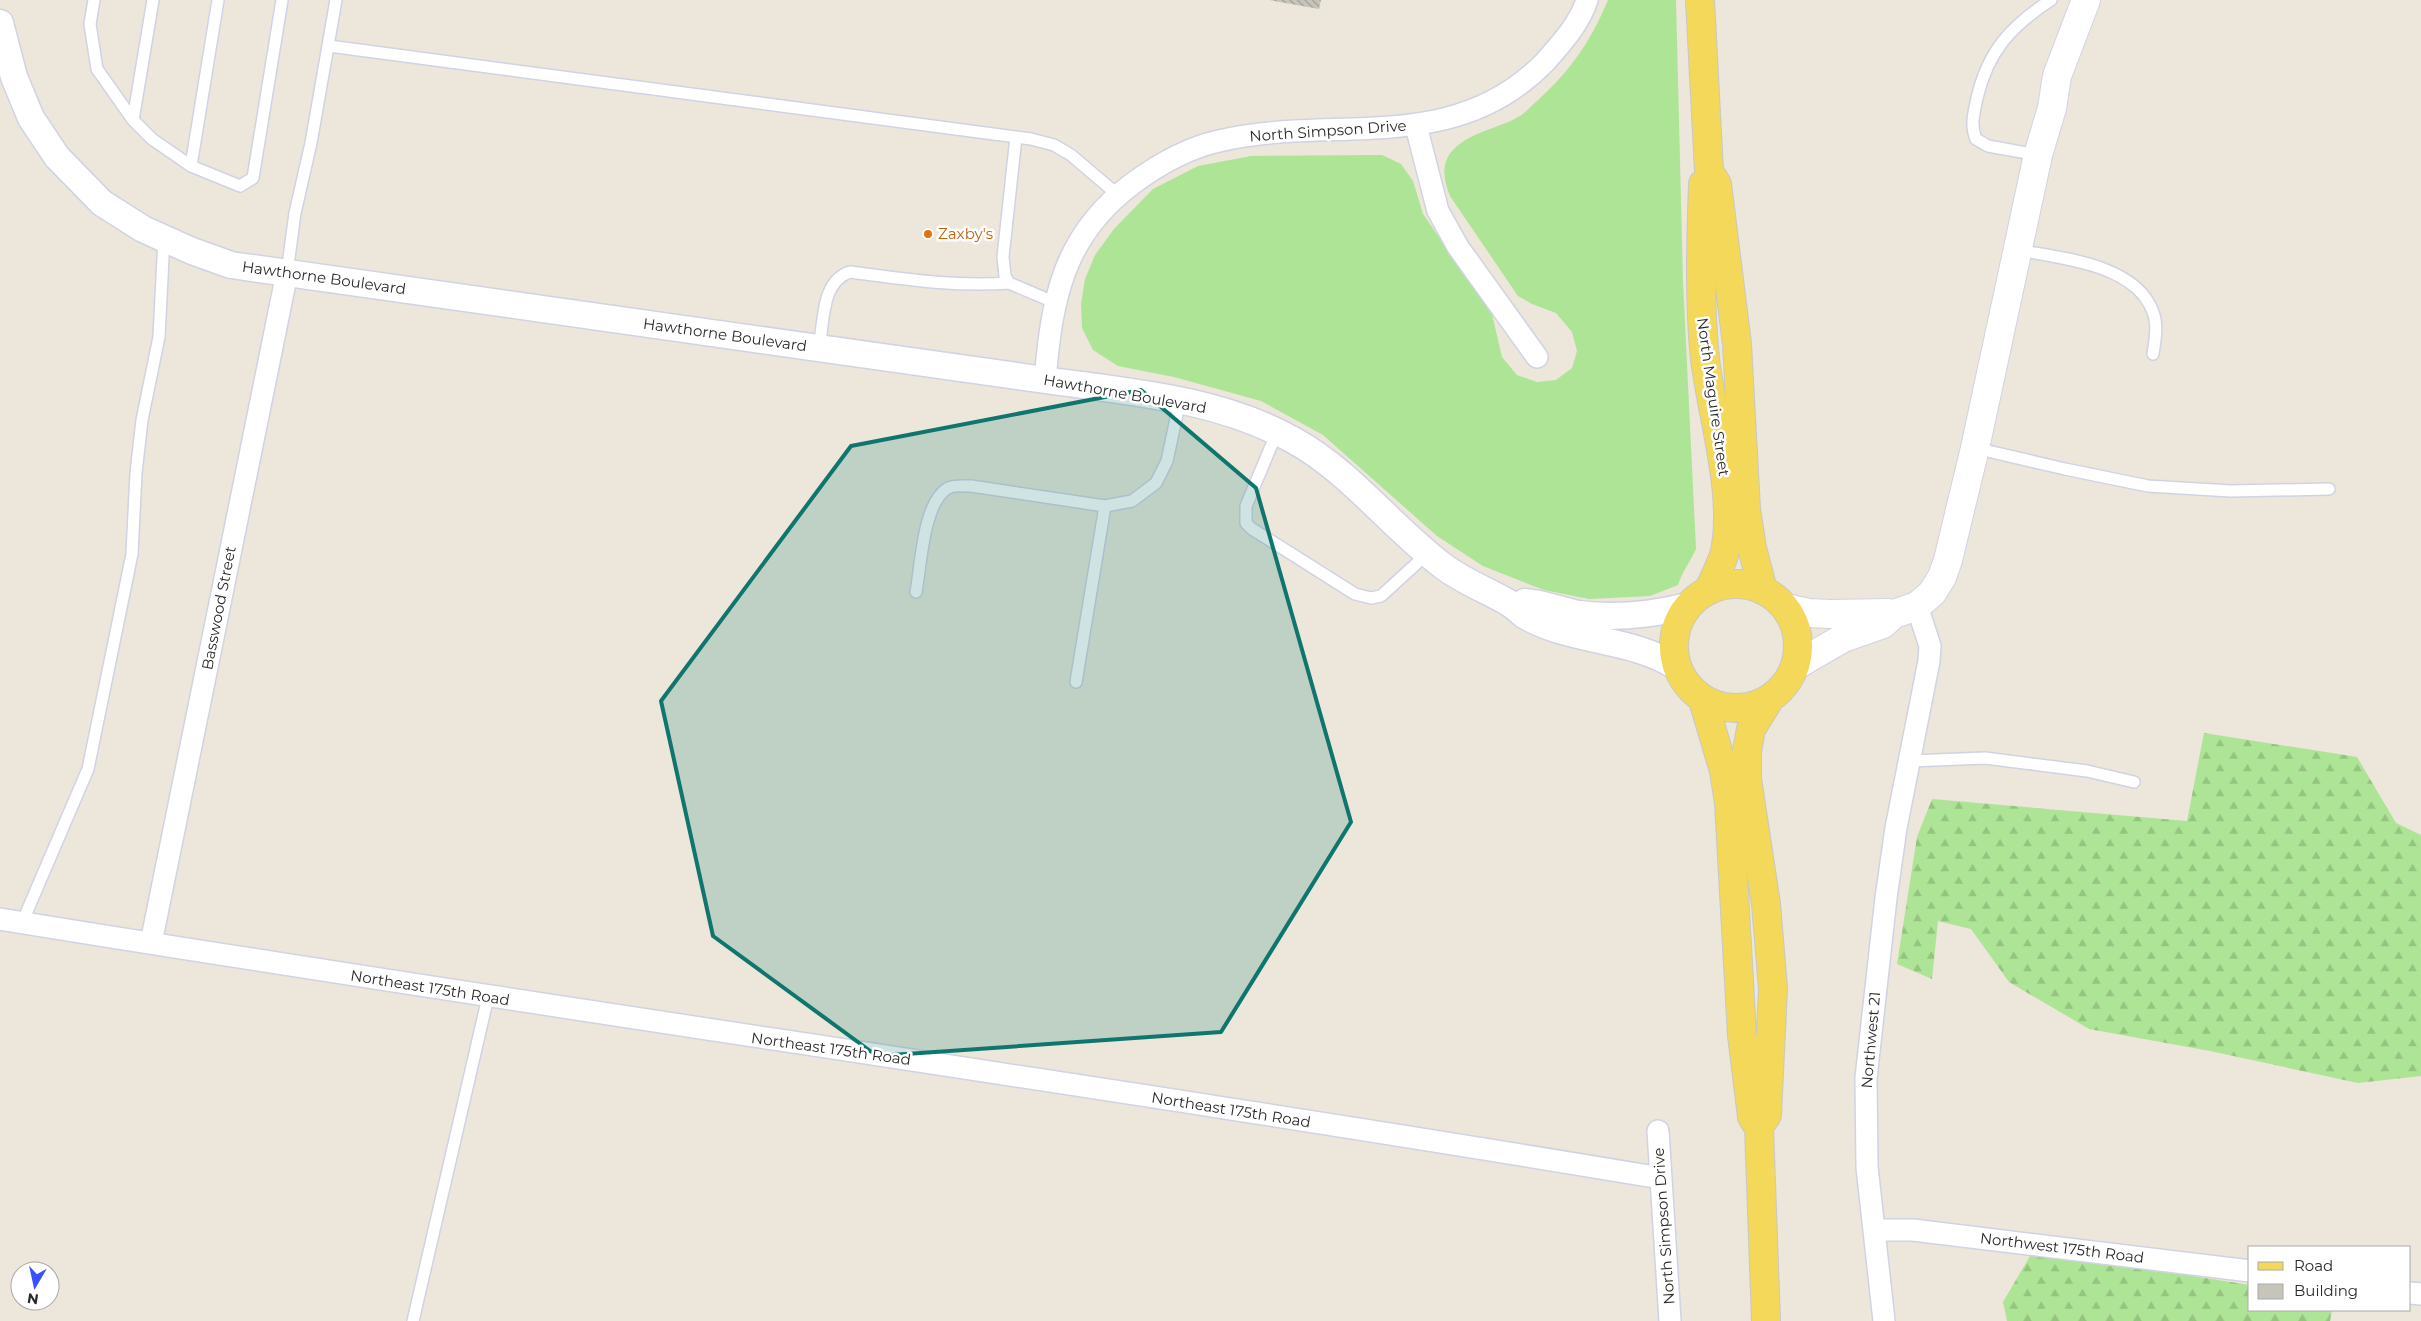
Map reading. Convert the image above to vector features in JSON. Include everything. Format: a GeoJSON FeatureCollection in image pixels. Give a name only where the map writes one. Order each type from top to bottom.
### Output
{"type":"FeatureCollection","features":[{"type":"Feature","properties":{"kind":"main road","name":"North Maguire Street"},"geometry":{"type":"LineString","coordinates":[[1700,0],[1709,172],[1703,184],[1702,317],[1706,359],[1725,484],[1727,517],[1724,554],[1709,590]]}},
{"type":"Feature","properties":{"kind":"main road"},"geometry":{"type":"LineString","coordinates":[[1795,666],[1843,638],[1883,624],[1932,593],[1942,577],[1948,560],[1975,448],[2038,155],[2052,108],[2057,76],[2086,0]]}},
{"type":"Feature","properties":{"kind":"main road","name":"North Maguire Street"},"geometry":{"type":"LineString","coordinates":[[1709,172],[1717,184],[1737,344],[1746,509],[1752,548],[1763,590]]}},
{"type":"Feature","properties":{"kind":"main road"},"geometry":{"type":"LineString","coordinates":[[1769,700],[1757,705],[1729,708],[1704,700],[1692,690],[1677,667],[1674,648],[1676,632],[1687,606],[1697,597],[1709,590],[1734,584],[1748,585],[1763,590],[1786,608],[1808,613],[1831,614],[1906,610]]}},
{"type":"Feature","properties":{"kind":"main road"},"geometry":{"type":"LineString","coordinates":[[1759,1128],[1767,1115],[1773,988],[1766,904],[1747,779],[1747,751],[1751,729],[1769,700],[1789,681],[1795,666],[1796,635],[1786,608]]}},
{"type":"Feature","properties":{"kind":"main road"},"geometry":{"type":"LineString","coordinates":[[1704,700],[1724,771],[1729,804],[1742,1035],[1752,1117],[1759,1128],[1766,1321]]}},
{"type":"Feature","properties":{"kind":"street","name":"North Simpson Drive"},"geometry":{"type":"LineString","coordinates":[[1045,380],[1048,334],[1072,255],[1087,226],[1118,195],[1151,170],[1186,151],[1220,141],[1295,131],[1416,126],[1450,118],[1497,98],[1531,75],[1559,46],[1584,11],[1587,0]]}},
{"type":"Feature","properties":{"kind":"street","name":"Hawthorne Boulevard"},"geometry":{"type":"LineString","coordinates":[[0,23],[14,77],[31,118],[57,157],[102,203],[143,229],[232,265],[1180,400],[1242,416],[1294,440],[1333,468],[1443,566],[1479,589],[1510,604],[1524,615],[1588,639],[1654,655],[1677,667]]}},
{"type":"Feature","properties":{"kind":"street"},"geometry":{"type":"LineString","coordinates":[[1416,126],[1438,211],[1458,247],[1537,357]]}},
{"type":"Feature","properties":{"kind":"street","name":"Basswood Street"},"geometry":{"type":"LineString","coordinates":[[151,943],[287,273]]}},
{"type":"Feature","properties":{"kind":"street","name":"Hawthorne Boulevard"},"geometry":{"type":"LineString","coordinates":[[1510,604],[1527,602],[1552,609],[1605,617],[1656,614],[1687,606]]}},
{"type":"Feature","properties":{"kind":"street","name":"Northwest 21"},"geometry":{"type":"LineString","coordinates":[[1884,1321],[1867,1167],[1866,1078],[1886,898],[1896,828],[1929,661],[1930,646],[1926,628],[1906,610]]}},
{"type":"Feature","properties":{"kind":"street","name":"Northeast 175th Road"},"geometry":{"type":"LineString","coordinates":[[0,919],[488,997],[998,1074],[1661,1178]]}},
{"type":"Feature","properties":{"kind":"street","name":"North Simpson Drive"},"geometry":{"type":"LineString","coordinates":[[1658,1131],[1670,1321]]}},
{"type":"Feature","properties":{"kind":"street","name":"Northwest 175th Road"},"geometry":{"type":"LineString","coordinates":[[1874,1230],[1913,1230],[2248,1271]]}},
{"type":"Feature","properties":{"kind":"lane"},"geometry":{"type":"LineString","coordinates":[[94,0],[90,24],[97,69],[133,120],[152,139],[191,166],[240,186],[253,178],[282,0]]}},
{"type":"Feature","properties":{"kind":"lane"},"geometry":{"type":"LineString","coordinates":[[133,120],[154,0]]}},
{"type":"Feature","properties":{"kind":"lane"},"geometry":{"type":"LineString","coordinates":[[191,166],[218,0]]}},
{"type":"Feature","properties":{"kind":"lane"},"geometry":{"type":"LineString","coordinates":[[287,273],[294,213],[311,143],[336,0]]}},
{"type":"Feature","properties":{"kind":"lane"},"geometry":{"type":"LineString","coordinates":[[2038,155],[1988,146],[1976,140],[1972,120],[1981,82],[1992,56],[2024,17],[2051,0]]}},
{"type":"Feature","properties":{"kind":"lane"},"geometry":{"type":"LineString","coordinates":[[329,46],[1016,137],[1054,145],[1070,155],[1118,195]]}},
{"type":"Feature","properties":{"kind":"lane"},"geometry":{"type":"LineString","coordinates":[[1009,283],[1005,276],[1003,257],[1016,137]]}},
{"type":"Feature","properties":{"kind":"lane"},"geometry":{"type":"LineString","coordinates":[[22,922],[88,769],[132,554],[136,473],[142,420],[159,336],[164,238]]}},
{"type":"Feature","properties":{"kind":"lane"},"geometry":{"type":"LineString","coordinates":[[2017,250],[2082,262],[2107,270],[2129,282],[2144,295],[2153,312],[2156,331],[2153,354]]}},
{"type":"Feature","properties":{"kind":"lane"},"geometry":{"type":"LineString","coordinates":[[819,348],[829,289],[841,275],[850,272],[935,283],[975,285],[1009,283],[1056,303]]}},
{"type":"Feature","properties":{"kind":"lane"},"geometry":{"type":"LineString","coordinates":[[916,592],[930,514],[937,497],[949,487],[970,486],[1105,506],[1132,501],[1156,482],[1167,461],[1180,400]]}},
{"type":"Feature","properties":{"kind":"lane"},"geometry":{"type":"LineString","coordinates":[[1277,432],[1246,506],[1246,523],[1252,529],[1355,594],[1371,598],[1381,596],[1428,553]]}},
{"type":"Feature","properties":{"kind":"lane"},"geometry":{"type":"LineString","coordinates":[[1975,448],[2065,470],[2148,486],[2231,491],[2329,489]]}},
{"type":"Feature","properties":{"kind":"lane"},"geometry":{"type":"LineString","coordinates":[[1076,682],[1105,506]]}},
{"type":"Feature","properties":{"kind":"lane"},"geometry":{"type":"LineString","coordinates":[[1910,760],[1985,758],[2087,771],[2134,782]]}},
{"type":"Feature","properties":{"kind":"lane"},"geometry":{"type":"LineString","coordinates":[[413,1321],[488,997]]}},
{"type":"Feature","properties":{"kind":"highlighted area"},"geometry":{"type":"Polygon","coordinates":[[[1141,390],[1256,488],[1351,822],[1221,1032],[877,1056],[713,936],[661,701],[851,446],[1141,390]]]}},
{"type":"Feature","properties":{"kind":"green space"},"geometry":{"type":"Polygon","coordinates":[[[1608,0],[1676,0],[1683,282],[1696,549],[1678,585],[1650,596],[1589,599],[1544,590],[1483,566],[1437,536],[1323,435],[1261,401],[1174,377],[1118,366],[1093,350],[1082,328],[1081,304],[1085,279],[1095,255],[1114,229],[1153,189],[1198,166],[1251,156],[1382,155],[1401,164],[1413,181],[1423,214],[1492,314],[1502,357],[1517,375],[1537,382],[1556,380],[1572,368],[1577,351],[1572,332],[1556,313],[1532,304],[1518,296],[1450,196],[1444,173],[1449,155],[1460,144],[1467,139],[1521,115],[1550,89],[1587,42],[1608,0]]]}},
{"type":"Feature","properties":{"kind":"green space"},"geometry":{"type":"Polygon","coordinates":[[[2204,733],[2357,757],[2396,823],[2421,835],[2421,1076],[2358,1083],[2210,1051],[2089,1029],[2009,982],[1971,929],[1938,921],[1932,979],[1897,964],[1917,837],[1932,799],[2187,821],[2204,733]]]}},
{"type":"Feature","properties":{"kind":"green space"},"geometry":{"type":"Polygon","coordinates":[[[2033,1251],[2248,1285],[2248,1311],[2332,1311],[2330,1321],[2007,1321],[2003,1302],[2033,1251]]]}},
{"type":"Feature","properties":{"kind":"building"},"geometry":{"type":"Polygon","coordinates":[[[1269,0],[1321,0],[1319,9],[1269,0]]]}},
{"type":"Feature","properties":{"kind":"place","name":"Zaxby's"},"geometry":{"type":"Point","coordinates":[928,234]}}]}
